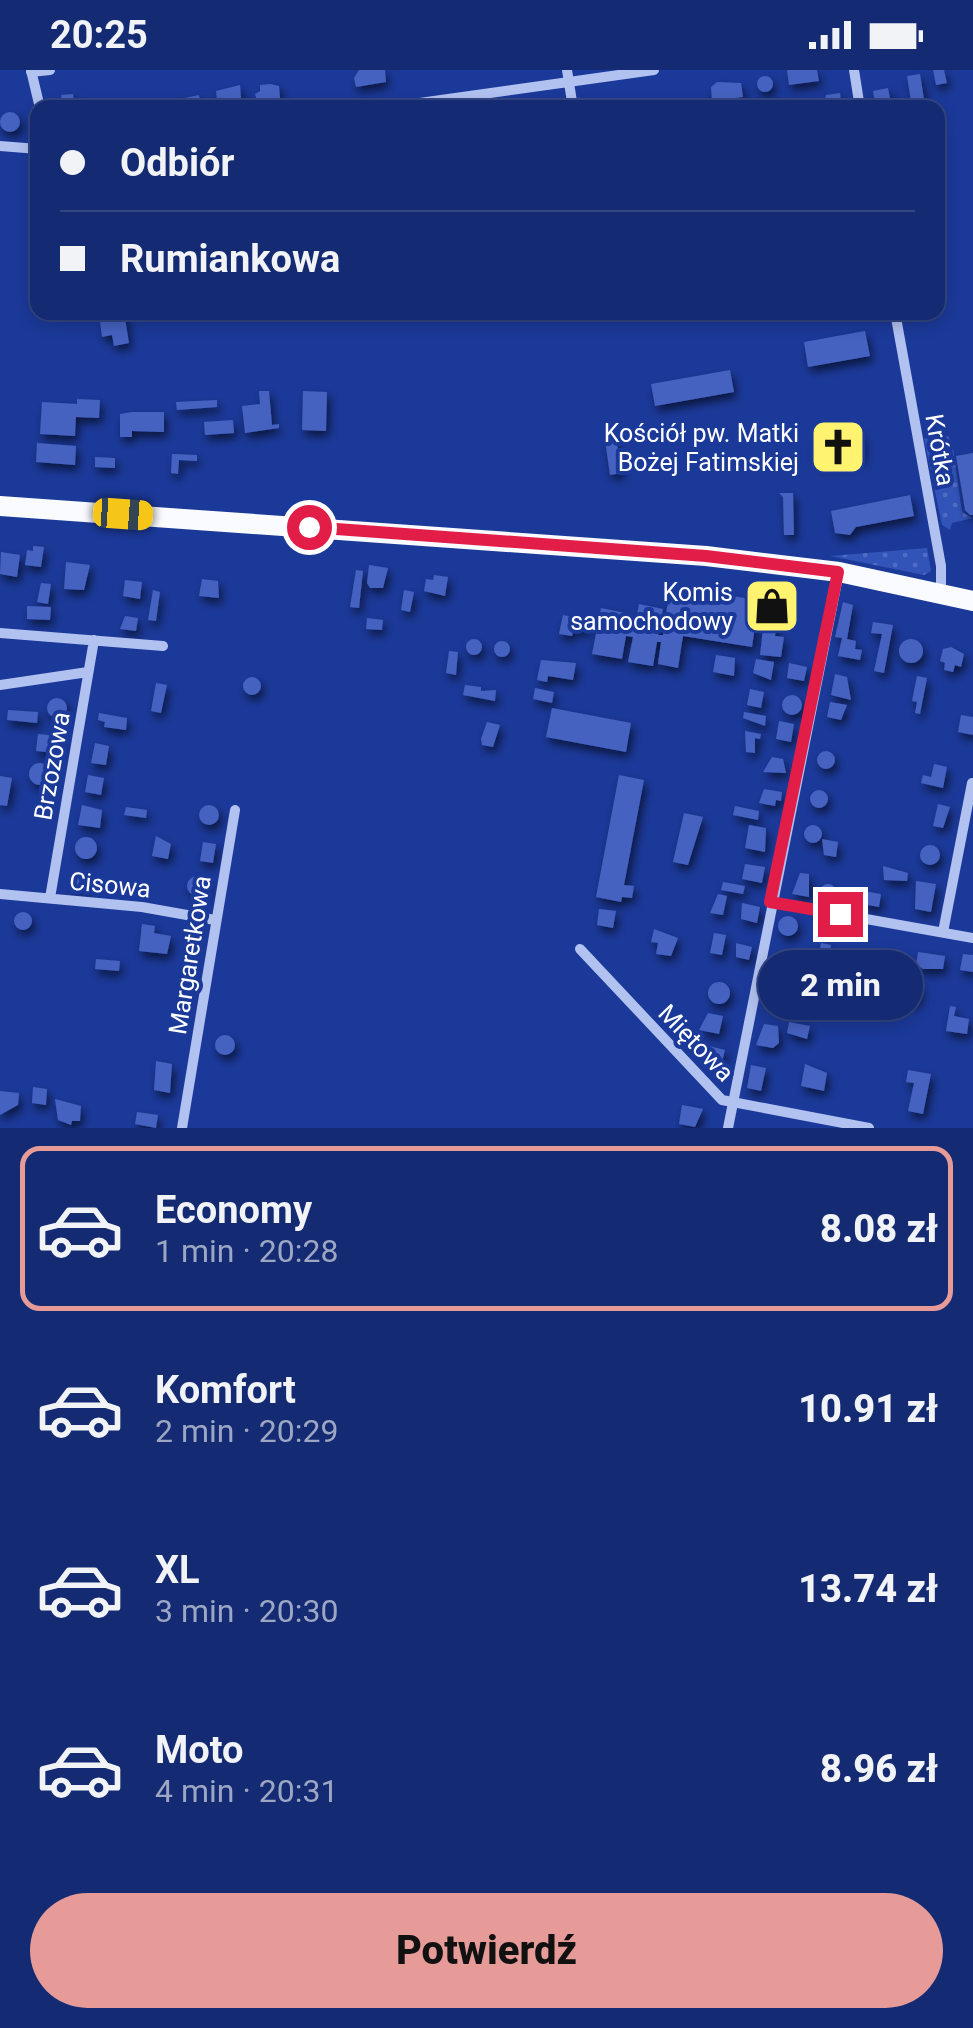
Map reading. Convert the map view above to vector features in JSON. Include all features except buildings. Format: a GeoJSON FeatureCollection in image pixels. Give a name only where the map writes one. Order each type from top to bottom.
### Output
{"type":"FeatureCollection","features":[{"type":"Feature","properties":{"kind":"main road"},"geometry":{"type":"LineString","coordinates":[[0,506],[624,549],[838,572],[973,601]]}},
{"type":"Feature","properties":{"kind":"street"},"geometry":{"type":"LineString","coordinates":[[38,100],[31,71],[50,70]]}},
{"type":"Feature","properties":{"kind":"street"},"geometry":{"type":"LineString","coordinates":[[430,100],[568,76],[654,70]]}},
{"type":"Feature","properties":{"kind":"street"},"geometry":{"type":"LineString","coordinates":[[854,70],[859,100]]}},
{"type":"Feature","properties":{"kind":"street"},"geometry":{"type":"LineString","coordinates":[[0,146],[30,148]]}},
{"type":"Feature","properties":{"kind":"street","name":"Krótka"},"geometry":{"type":"LineString","coordinates":[[896,320],[942,566],[942,594]]}},
{"type":"Feature","properties":{"kind":"street"},"geometry":{"type":"LineString","coordinates":[[728,1128],[838,572]]}},
{"type":"Feature","properties":{"kind":"street"},"geometry":{"type":"LineString","coordinates":[[0,633],[163,646]]}},
{"type":"Feature","properties":{"kind":"street","name":"Brzozowa"},"geometry":{"type":"LineString","coordinates":[[50,898],[94,640]]}},
{"type":"Feature","properties":{"kind":"street"},"geometry":{"type":"LineString","coordinates":[[0,685],[88,672]]}},
{"type":"Feature","properties":{"kind":"street"},"geometry":{"type":"LineString","coordinates":[[944,932],[972,783]]}},
{"type":"Feature","properties":{"kind":"street","name":"Margaretkowa"},"geometry":{"type":"LineString","coordinates":[[182,1128],[235,810]]}},
{"type":"Feature","properties":{"kind":"street","name":"Cisowa"},"geometry":{"type":"LineString","coordinates":[[0,894],[215,920]]}},
{"type":"Feature","properties":{"kind":"street"},"geometry":{"type":"LineString","coordinates":[[770,902],[973,938]]}},
{"type":"Feature","properties":{"kind":"street","name":"Miętowa"},"geometry":{"type":"LineString","coordinates":[[580,949],[714,1094],[732,1102],[870,1128]]}},
{"type":"Feature","properties":{"kind":"shaded area"},"geometry":{"type":"Polygon","coordinates":[[[949,436],[950,442],[941,443],[942,448],[953,448],[962,512],[973,518],[952,523],[950,530],[942,525],[924,438],[949,436]]]}},
{"type":"Feature","properties":{"kind":"shaded area"},"geometry":{"type":"Polygon","coordinates":[[[927,548],[931,571],[924,575],[830,556],[927,548]]]}},
{"type":"Feature","properties":{"kind":"place","name":"Kościół pw. Matki Bożej Fatimskiej"},"geometry":{"type":"Point","coordinates":[838,447]}},
{"type":"Feature","properties":{"kind":"place","name":"Komis samochodowy"},"geometry":{"type":"Point","coordinates":[772,606]}},
{"type":"Feature","properties":{"kind":"route"},"geometry":{"type":"LineString","coordinates":[[309,527],[624,549],[838,572],[770,902],[840,914]]}}]}
